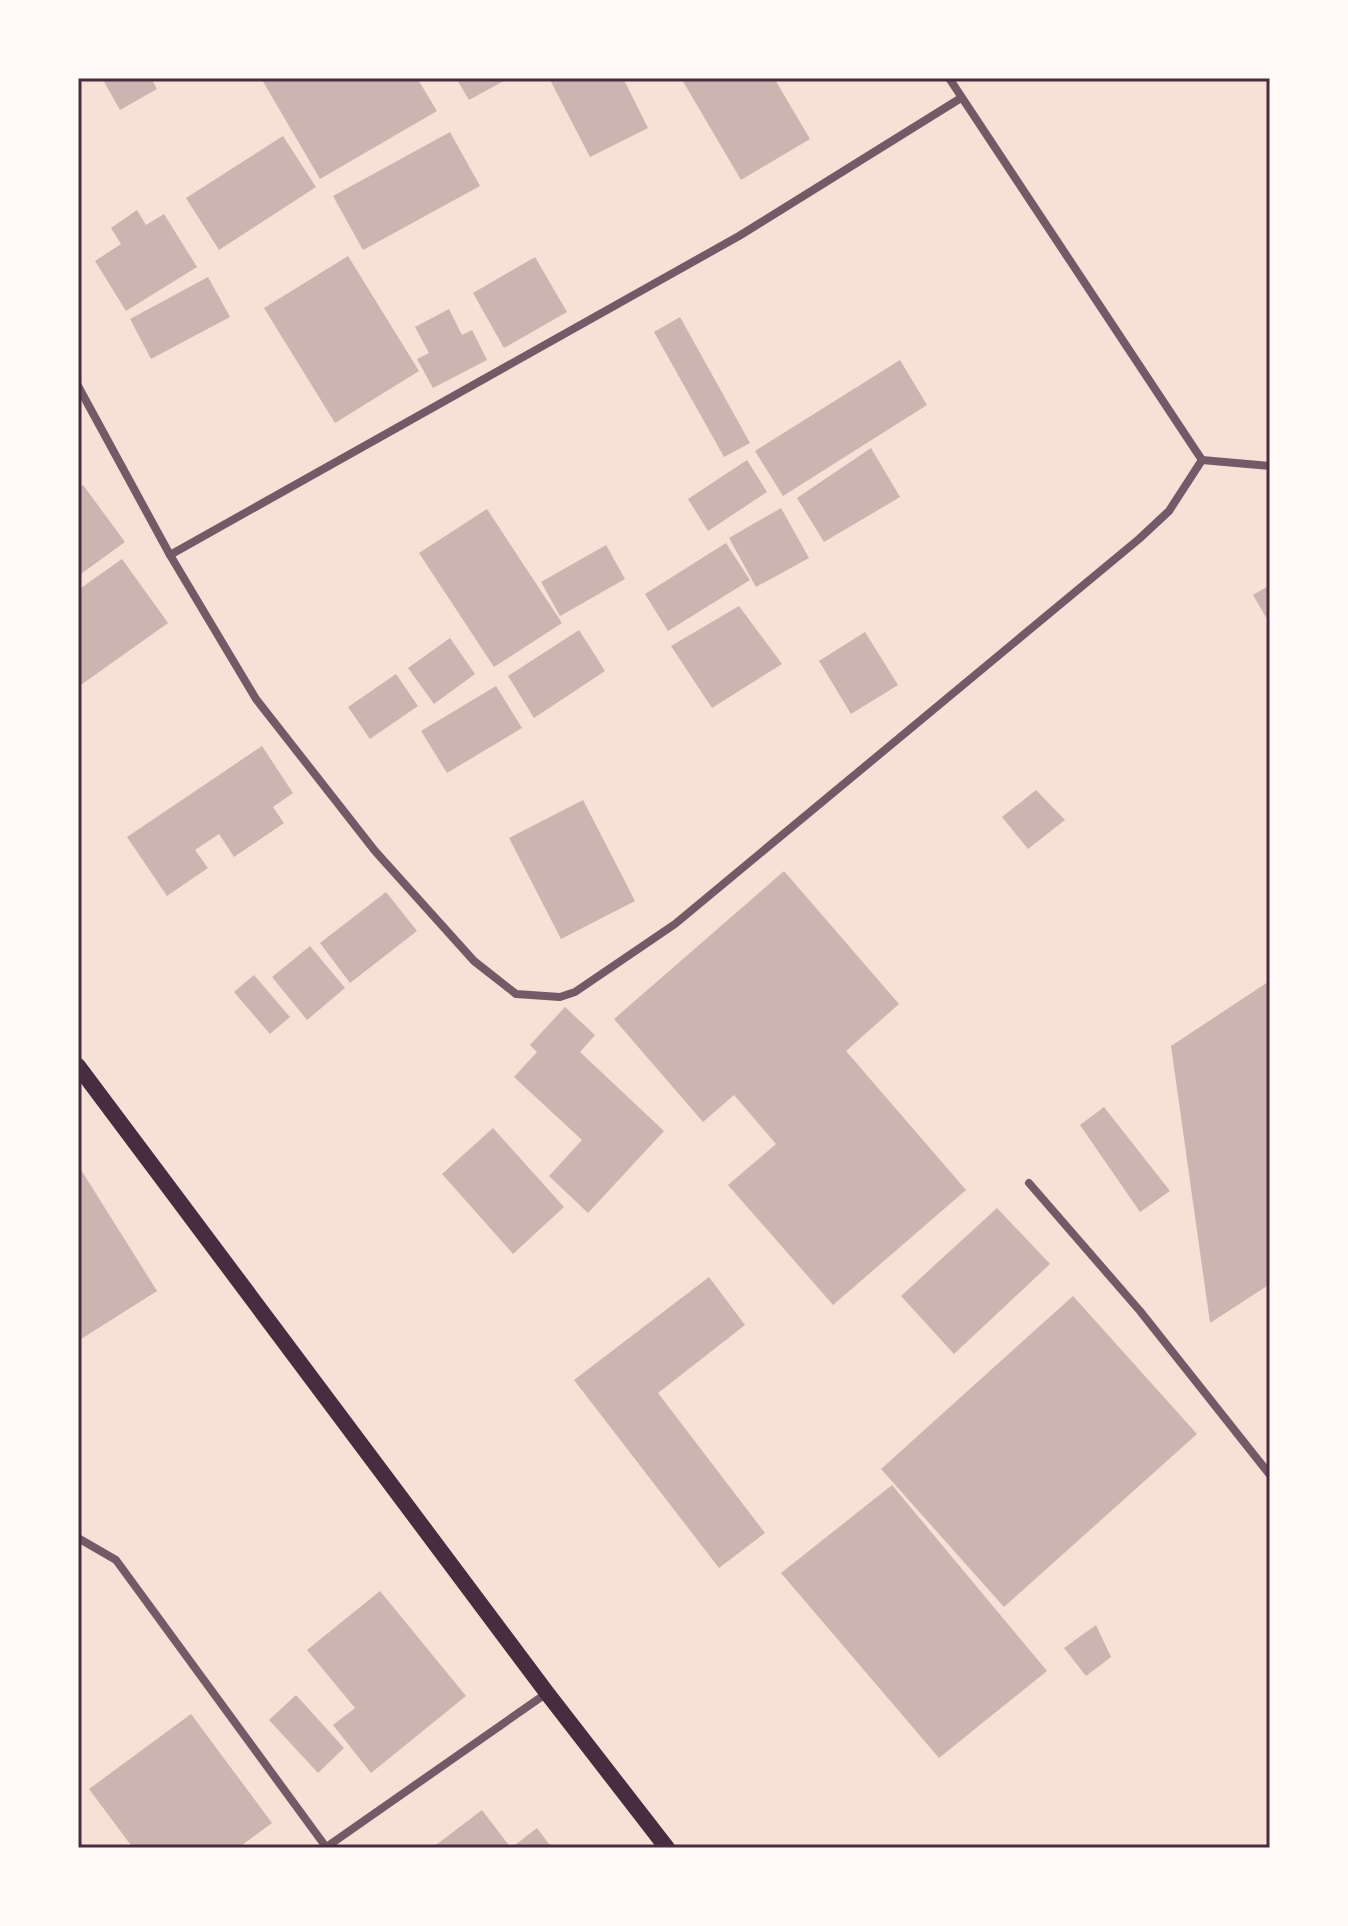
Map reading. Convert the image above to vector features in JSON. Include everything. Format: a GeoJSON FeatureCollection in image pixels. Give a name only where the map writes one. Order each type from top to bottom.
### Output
{"type":"FeatureCollection","features":[{"type":"Feature","properties":{"kind":"main road"},"geometry":{"type":"LineString","coordinates":[[78,1066],[547,1693],[667,1848]]}},
{"type":"Feature","properties":{"kind":"street"},"geometry":{"type":"LineString","coordinates":[[949,78],[1202,460]]}},
{"type":"Feature","properties":{"kind":"street"},"geometry":{"type":"LineString","coordinates":[[170,555],[739,236],[961,98]]}},
{"type":"Feature","properties":{"kind":"street"},"geometry":{"type":"LineString","coordinates":[[78,386],[170,555],[256,699],[375,851],[474,961],[516,994],[560,997],[575,992],[675,924],[1139,539],[1169,511],[1202,460]]}},
{"type":"Feature","properties":{"kind":"street"},"geometry":{"type":"LineString","coordinates":[[1202,460],[1270,466]]}},
{"type":"Feature","properties":{"kind":"street"},"geometry":{"type":"LineString","coordinates":[[1029,1183],[1140,1311],[1270,1475]]}},
{"type":"Feature","properties":{"kind":"street"},"geometry":{"type":"LineString","coordinates":[[78,1538],[116,1560],[325,1848],[547,1693]]}},
{"type":"Feature","properties":{"kind":"building"},"geometry":{"type":"Polygon","coordinates":[[[102,78],[151,78],[157,89],[120,110],[102,78]]]}},
{"type":"Feature","properties":{"kind":"building"},"geometry":{"type":"Polygon","coordinates":[[[261,78],[417,78],[437,111],[320,179],[261,78]]]}},
{"type":"Feature","properties":{"kind":"building"},"geometry":{"type":"Polygon","coordinates":[[[456,78],[509,78],[469,100],[456,78]]]}},
{"type":"Feature","properties":{"kind":"building"},"geometry":{"type":"Polygon","coordinates":[[[549,78],[623,78],[648,128],[590,157],[549,78]]]}},
{"type":"Feature","properties":{"kind":"building"},"geometry":{"type":"Polygon","coordinates":[[[681,78],[774,78],[810,139],[741,180],[681,78]]]}},
{"type":"Feature","properties":{"kind":"building"},"geometry":{"type":"Polygon","coordinates":[[[450,132],[480,186],[363,250],[333,196],[450,132]]]}},
{"type":"Feature","properties":{"kind":"building"},"geometry":{"type":"Polygon","coordinates":[[[283,136],[316,187],[219,250],[186,198],[283,136]]]}},
{"type":"Feature","properties":{"kind":"building"},"geometry":{"type":"Polygon","coordinates":[[[137,210],[146,225],[164,214],[197,267],[126,311],[95,261],[121,244],[111,228],[137,210]]]}},
{"type":"Feature","properties":{"kind":"building"},"geometry":{"type":"Polygon","coordinates":[[[348,256],[419,371],[335,423],[264,308],[348,256]]]}},
{"type":"Feature","properties":{"kind":"building"},"geometry":{"type":"Polygon","coordinates":[[[535,257],[567,312],[504,348],[473,293],[535,257]]]}},
{"type":"Feature","properties":{"kind":"building"},"geometry":{"type":"Polygon","coordinates":[[[208,277],[230,317],[151,359],[130,319],[208,277]]]}},
{"type":"Feature","properties":{"kind":"building"},"geometry":{"type":"Polygon","coordinates":[[[449,309],[462,335],[472,330],[487,360],[433,388],[417,359],[429,353],[415,327],[449,309]]]}},
{"type":"Feature","properties":{"kind":"building"},"geometry":{"type":"Polygon","coordinates":[[[680,317],[750,443],[724,457],[654,332],[680,317]]]}},
{"type":"Feature","properties":{"kind":"building"},"geometry":{"type":"Polygon","coordinates":[[[900,360],[927,405],[783,496],[755,451],[900,360]]]}},
{"type":"Feature","properties":{"kind":"building"},"geometry":{"type":"Polygon","coordinates":[[[871,448],[900,497],[824,542],[797,498],[871,448]]]}},
{"type":"Feature","properties":{"kind":"building"},"geometry":{"type":"Polygon","coordinates":[[[747,460],[767,492],[708,531],[688,499],[747,460]]]}},
{"type":"Feature","properties":{"kind":"building"},"geometry":{"type":"Polygon","coordinates":[[[83,485],[125,542],[78,576],[78,489],[83,485]]]}},
{"type":"Feature","properties":{"kind":"building"},"geometry":{"type":"Polygon","coordinates":[[[781,508],[809,558],[756,587],[729,538],[781,508]]]}},
{"type":"Feature","properties":{"kind":"building"},"geometry":{"type":"Polygon","coordinates":[[[487,509],[562,623],[494,667],[419,553],[487,509]]]}},
{"type":"Feature","properties":{"kind":"building"},"geometry":{"type":"Polygon","coordinates":[[[726,543],[750,580],[668,631],[645,594],[726,543]]]}},
{"type":"Feature","properties":{"kind":"building"},"geometry":{"type":"Polygon","coordinates":[[[606,545],[625,579],[560,616],[541,582],[606,545]]]}},
{"type":"Feature","properties":{"kind":"building"},"geometry":{"type":"Polygon","coordinates":[[[122,559],[168,623],[78,687],[78,590],[122,559]]]}},
{"type":"Feature","properties":{"kind":"building"},"geometry":{"type":"Polygon","coordinates":[[[1270,585],[1270,624],[1253,595],[1270,585]]]}},
{"type":"Feature","properties":{"kind":"building"},"geometry":{"type":"Polygon","coordinates":[[[739,606],[782,664],[712,708],[671,646],[739,606]]]}},
{"type":"Feature","properties":{"kind":"building"},"geometry":{"type":"Polygon","coordinates":[[[579,630],[605,671],[534,718],[508,676],[579,630]]]}},
{"type":"Feature","properties":{"kind":"building"},"geometry":{"type":"Polygon","coordinates":[[[865,632],[898,685],[851,714],[819,661],[865,632]]]}},
{"type":"Feature","properties":{"kind":"building"},"geometry":{"type":"Polygon","coordinates":[[[450,638],[475,674],[434,704],[408,668],[450,638]]]}},
{"type":"Feature","properties":{"kind":"building"},"geometry":{"type":"Polygon","coordinates":[[[396,674],[418,706],[370,739],[348,707],[396,674]]]}},
{"type":"Feature","properties":{"kind":"building"},"geometry":{"type":"Polygon","coordinates":[[[496,686],[522,728],[447,773],[421,731],[496,686]]]}},
{"type":"Feature","properties":{"kind":"building"},"geometry":{"type":"Polygon","coordinates":[[[262,746],[293,793],[273,807],[284,823],[234,857],[219,834],[195,850],[208,868],[167,896],[127,837],[262,746]]]}},
{"type":"Feature","properties":{"kind":"building"},"geometry":{"type":"Polygon","coordinates":[[[1036,790],[1065,820],[1028,849],[1002,817],[1036,790]]]}},
{"type":"Feature","properties":{"kind":"building"},"geometry":{"type":"Polygon","coordinates":[[[583,800],[635,901],[561,939],[509,838],[583,800]]]}},
{"type":"Feature","properties":{"kind":"building"},"geometry":{"type":"Polygon","coordinates":[[[784,871],[899,1004],[846,1051],[966,1190],[833,1305],[728,1185],[776,1144],[734,1095],[703,1122],[614,1019],[784,871]]]}},
{"type":"Feature","properties":{"kind":"building"},"geometry":{"type":"Polygon","coordinates":[[[386,892],[417,931],[350,983],[320,943],[386,892]]]}},
{"type":"Feature","properties":{"kind":"building"},"geometry":{"type":"Polygon","coordinates":[[[310,946],[345,988],[307,1020],[272,977],[310,946]]]}},
{"type":"Feature","properties":{"kind":"building"},"geometry":{"type":"Polygon","coordinates":[[[254,975],[290,1017],[270,1034],[234,992],[254,975]]]}},
{"type":"Feature","properties":{"kind":"building"},"geometry":{"type":"Polygon","coordinates":[[[1268,982],[1270,1284],[1210,1323],[1171,1046],[1268,982]]]}},
{"type":"Feature","properties":{"kind":"building"},"geometry":{"type":"Polygon","coordinates":[[[565,1007],[595,1035],[580,1052],[664,1131],[588,1213],[549,1176],[582,1140],[514,1077],[537,1052],[530,1045],[565,1007]]]}},
{"type":"Feature","properties":{"kind":"building"},"geometry":{"type":"Polygon","coordinates":[[[1104,1107],[1170,1191],[1140,1212],[1080,1125],[1104,1107]]]}},
{"type":"Feature","properties":{"kind":"building"},"geometry":{"type":"Polygon","coordinates":[[[493,1128],[564,1207],[513,1254],[442,1174],[493,1128]]]}},
{"type":"Feature","properties":{"kind":"building"},"geometry":{"type":"Polygon","coordinates":[[[78,1165],[157,1291],[78,1341],[78,1165]]]}},
{"type":"Feature","properties":{"kind":"building"},"geometry":{"type":"Polygon","coordinates":[[[997,1208],[1050,1264],[954,1354],[901,1296],[997,1208]]]}},
{"type":"Feature","properties":{"kind":"building"},"geometry":{"type":"Polygon","coordinates":[[[709,1277],[745,1325],[658,1393],[765,1533],[719,1568],[574,1380],[709,1277]]]}},
{"type":"Feature","properties":{"kind":"building"},"geometry":{"type":"Polygon","coordinates":[[[1073,1296],[1197,1434],[1004,1607],[881,1469],[1073,1296]]]}},
{"type":"Feature","properties":{"kind":"building"},"geometry":{"type":"Polygon","coordinates":[[[892,1485],[1047,1671],[939,1758],[781,1573],[892,1485]]]}},
{"type":"Feature","properties":{"kind":"building"},"geometry":{"type":"Polygon","coordinates":[[[380,1591],[466,1696],[371,1773],[333,1725],[355,1708],[307,1650],[380,1591]]]}},
{"type":"Feature","properties":{"kind":"building"},"geometry":{"type":"Polygon","coordinates":[[[1096,1625],[1111,1657],[1086,1676],[1064,1648],[1096,1625]]]}},
{"type":"Feature","properties":{"kind":"building"},"geometry":{"type":"Polygon","coordinates":[[[296,1695],[344,1748],[318,1773],[269,1720],[296,1695]]]}},
{"type":"Feature","properties":{"kind":"building"},"geometry":{"type":"Polygon","coordinates":[[[191,1714],[272,1823],[238,1848],[133,1848],[89,1789],[191,1714]]]}},
{"type":"Feature","properties":{"kind":"building"},"geometry":{"type":"Polygon","coordinates":[[[482,1810],[511,1848],[432,1848],[482,1810]]]}},
{"type":"Feature","properties":{"kind":"building"},"geometry":{"type":"Polygon","coordinates":[[[537,1828],[552,1848],[511,1848],[537,1828]]]}}]}
